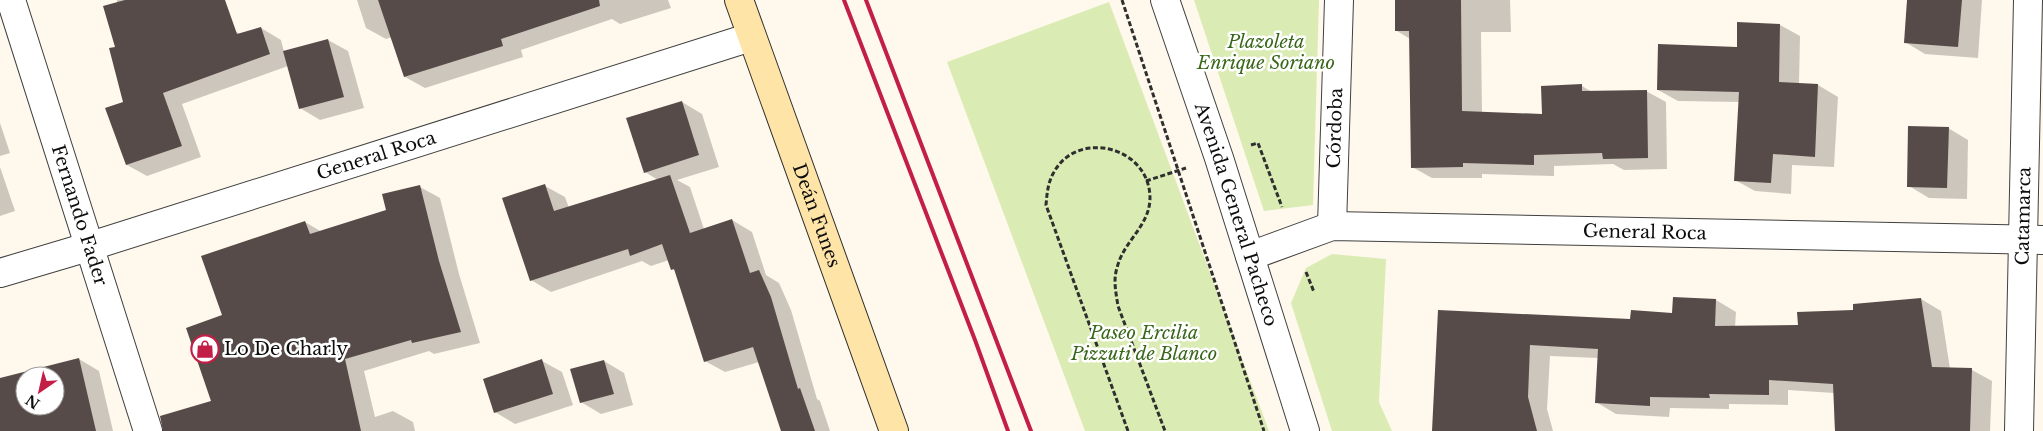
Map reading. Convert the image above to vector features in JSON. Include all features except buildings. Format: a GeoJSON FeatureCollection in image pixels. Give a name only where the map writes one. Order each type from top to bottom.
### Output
{"type":"FeatureCollection","features":[{"type":"Feature","properties":{"kind":"main road","name":"Deán Funes"},"geometry":{"type":"LineString","coordinates":[[739,0],[894,431]]}},
{"type":"Feature","properties":{"kind":"street","name":"Fernando Fader"},"geometry":{"type":"LineString","coordinates":[[11,0],[148,431]]}},
{"type":"Feature","properties":{"kind":"street","name":"Avenida General Pacheco"},"geometry":{"type":"LineString","coordinates":[[1165,0],[1250,256],[1305,431]]}},
{"type":"Feature","properties":{"kind":"street","name":"Córdoba"},"geometry":{"type":"LineString","coordinates":[[1332,226],[1340,0]]}},
{"type":"Feature","properties":{"kind":"street","name":"Catamarca"},"geometry":{"type":"LineString","coordinates":[[2019,431],[2033,240],[2028,0]]}},
{"type":"Feature","properties":{"kind":"street","name":"General Roca"},"geometry":{"type":"LineString","coordinates":[[0,273],[751,37]]}},
{"type":"Feature","properties":{"kind":"street","name":"General Roca"},"geometry":{"type":"LineString","coordinates":[[1250,256],[1332,226],[2033,240]]}},
{"type":"Feature","properties":{"kind":"path"},"geometry":{"type":"LineString","coordinates":[[1122,0],[1264,431]]}},
{"type":"Feature","properties":{"kind":"path"},"geometry":{"type":"LineString","coordinates":[[1128,431],[1046,205],[1047,187],[1054,171],[1065,158],[1081,150],[1098,146],[1115,150],[1130,159],[1142,172],[1149,188],[1149,205],[1145,220],[1124,250],[1117,268],[1115,286],[1118,306],[1165,431]]}},
{"type":"Feature","properties":{"kind":"green space","name":"Plazoleta Enrique Soriano"},"geometry":{"type":"Polygon","coordinates":[[[1194,0],[1319,0],[1313,205],[1264,211],[1194,0]]]}},
{"type":"Feature","properties":{"kind":"green space","name":"Paseo Ercilia Pizzuti de Blanco"},"geometry":{"type":"Polygon","coordinates":[[[1109,2],[1269,431],[1085,431],[947,62],[1109,2]]]}},
{"type":"Feature","properties":{"kind":"green space"},"geometry":{"type":"Polygon","coordinates":[[[1332,254],[1386,259],[1379,402],[1392,431],[1332,431],[1291,303],[1306,268],[1332,254]]]}},
{"type":"Feature","properties":{"kind":"railway"},"geometry":{"type":"LineString","coordinates":[[844,0],[975,340],[1008,431]]}},
{"type":"Feature","properties":{"kind":"railway"},"geometry":{"type":"LineString","coordinates":[[866,0],[1031,431]]}},
{"type":"Feature","properties":{"kind":"place","name":"Lo De Charly"},"geometry":{"type":"Point","coordinates":[205,349]}}]}
